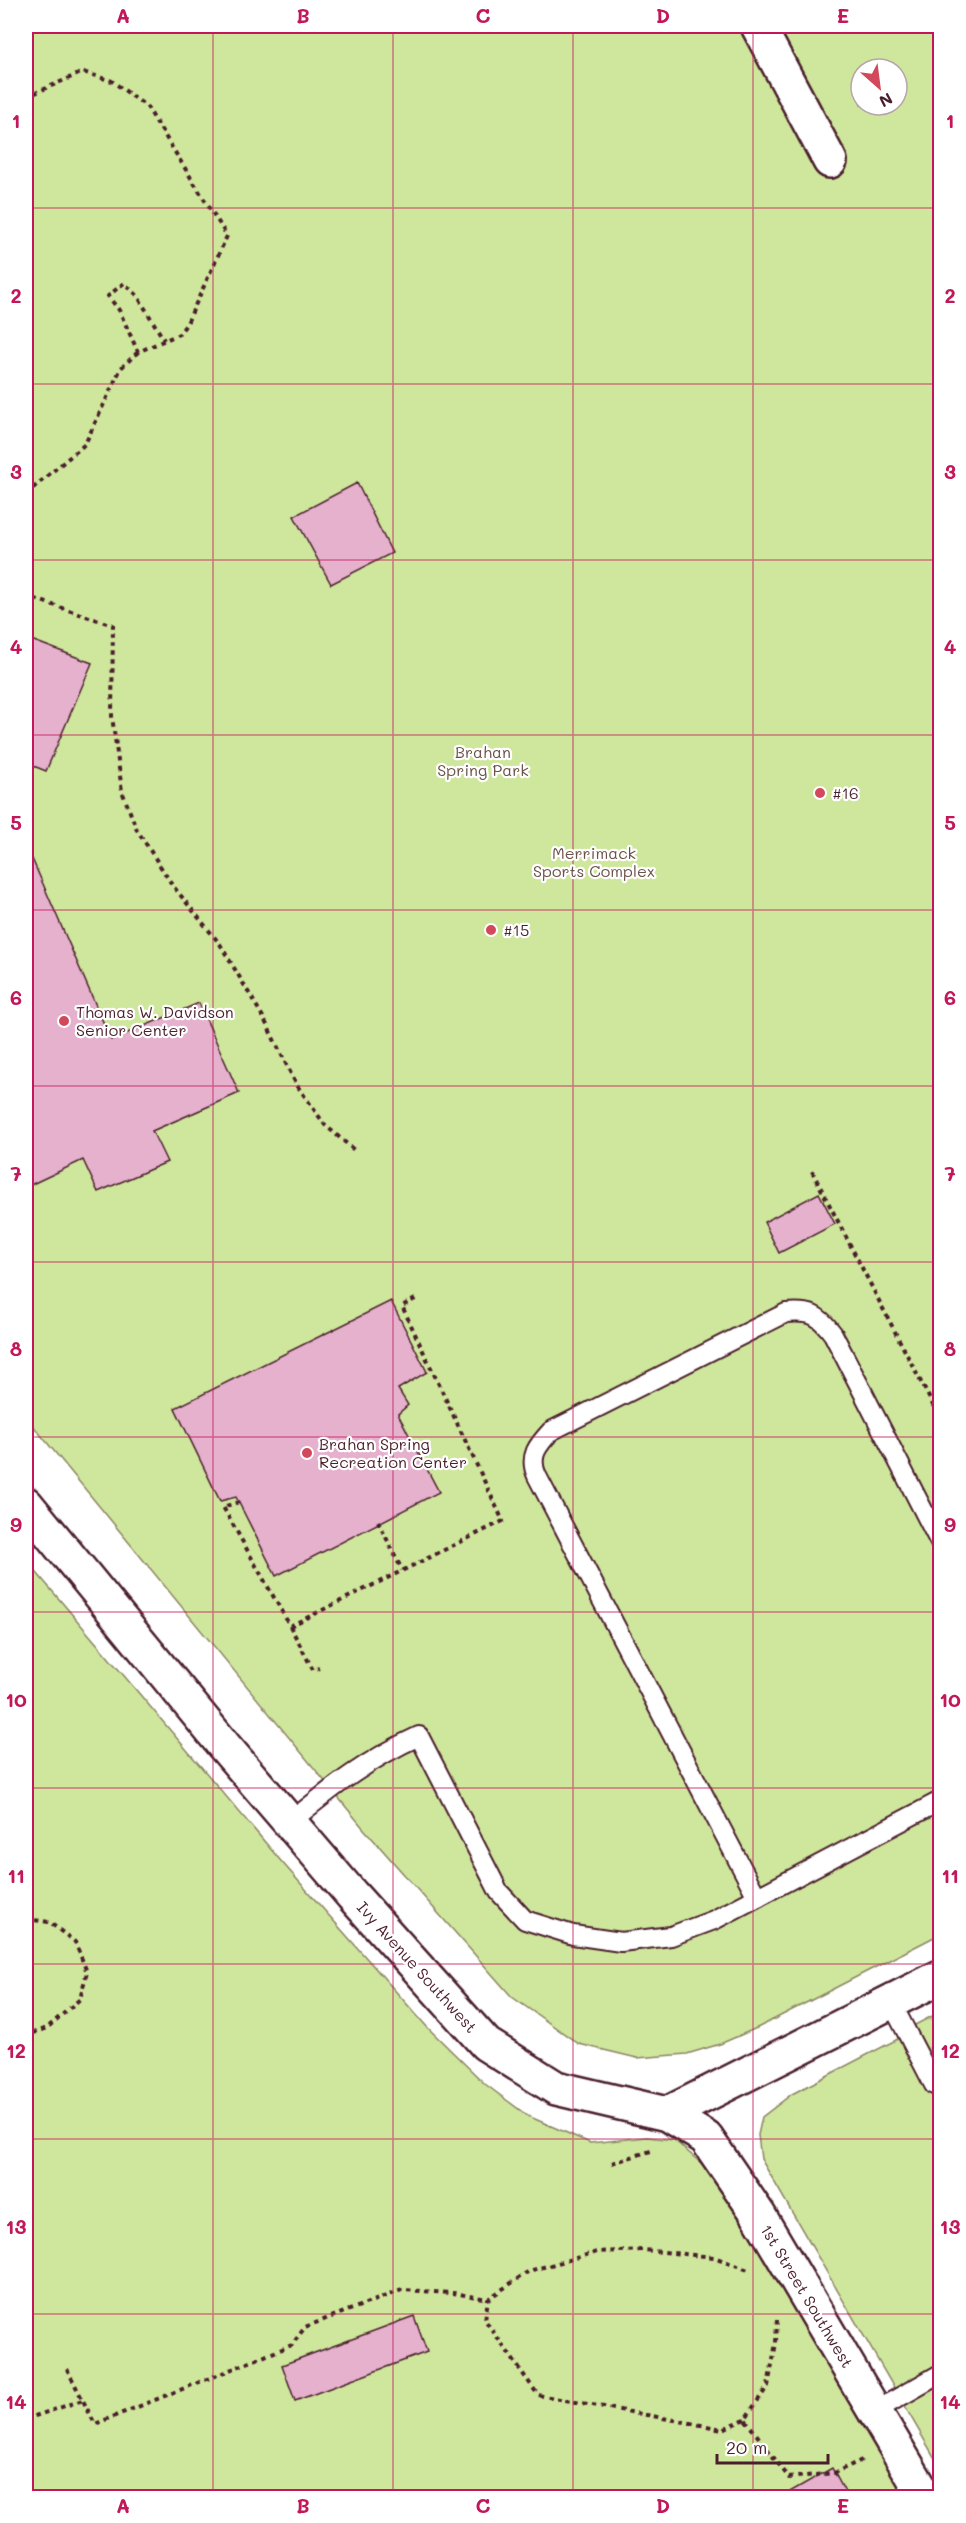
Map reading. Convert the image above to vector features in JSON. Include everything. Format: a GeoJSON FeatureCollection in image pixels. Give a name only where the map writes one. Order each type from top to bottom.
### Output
{"type":"FeatureCollection","features":[{"type":"Feature","properties":{"kind":"street"},"geometry":{"type":"LineString","coordinates":[[758,26],[830,161]]}},
{"type":"Feature","properties":{"kind":"street","name":"Ivy Avenue Southwest"},"geometry":{"type":"LineString","coordinates":[[26,1504],[352,1895],[486,2044],[556,2088],[667,2114]]}},
{"type":"Feature","properties":{"kind":"street"},"geometry":{"type":"LineString","coordinates":[[667,2114],[940,1977]]}},
{"type":"Feature","properties":{"kind":"street","name":"1st Street Southwest"},"geometry":{"type":"LineString","coordinates":[[667,2114],[706,2138],[758,2214],[926,2498]]}},
{"type":"Feature","properties":{"kind":"lane"},"geometry":{"type":"LineString","coordinates":[[757,1897],[537,1476],[532,1465],[535,1448],[551,1431],[786,1313],[804,1312],[820,1318],[833,1334],[940,1543]]}},
{"type":"Feature","properties":{"kind":"lane"},"geometry":{"type":"LineString","coordinates":[[290,1822],[348,1775],[383,1752],[419,1736],[499,1892],[525,1920],[573,1935],[621,1942],[671,1936],[714,1920],[940,1801]]}},
{"type":"Feature","properties":{"kind":"lane"},"geometry":{"type":"LineString","coordinates":[[891,2002],[934,2085]]}},
{"type":"Feature","properties":{"kind":"lane"},"geometry":{"type":"LineString","coordinates":[[875,2411],[940,2374]]}},
{"type":"Feature","properties":{"kind":"path"},"geometry":{"type":"LineString","coordinates":[[26,97],[83,72],[112,81],[147,107],[227,236],[187,323],[179,334],[138,352],[121,368],[85,444],[26,494]]}},
{"type":"Feature","properties":{"kind":"path"},"geometry":{"type":"LineString","coordinates":[[138,352],[119,310],[108,296],[124,283],[137,295],[164,340]]}},
{"type":"Feature","properties":{"kind":"path"},"geometry":{"type":"LineString","coordinates":[[26,596],[113,624],[112,716],[122,791],[137,830],[172,886],[220,944],[263,1017],[296,1084],[325,1125],[354,1150]]}},
{"type":"Feature","properties":{"kind":"path"},"geometry":{"type":"LineString","coordinates":[[812,1171],[940,1419]]}},
{"type":"Feature","properties":{"kind":"path"},"geometry":{"type":"LineString","coordinates":[[290,1626],[503,1521],[402,1306],[419,1297]]}},
{"type":"Feature","properties":{"kind":"path"},"geometry":{"type":"LineString","coordinates":[[239,1503],[223,1507],[313,1670],[319,1668]]}},
{"type":"Feature","properties":{"kind":"path"},"geometry":{"type":"LineString","coordinates":[[378,1521],[402,1570]]}},
{"type":"Feature","properties":{"kind":"path"},"geometry":{"type":"LineString","coordinates":[[26,1920],[50,1922],[75,1942],[87,1972],[80,1999],[47,2028],[26,2036]]}},
{"type":"Feature","properties":{"kind":"path"},"geometry":{"type":"LineString","coordinates":[[67,2369],[95,2424],[292,2345],[305,2327],[402,2290],[453,2293],[488,2299],[529,2271],[597,2252],[643,2250],[714,2257],[749,2270],[754,2277]]}},
{"type":"Feature","properties":{"kind":"path"},"geometry":{"type":"LineString","coordinates":[[488,2299],[484,2319],[538,2395],[723,2429],[745,2419],[768,2386],[776,2343],[777,2322],[774,2312]]}},
{"type":"Feature","properties":{"kind":"path"},"geometry":{"type":"LineString","coordinates":[[26,2419],[83,2400]]}},
{"type":"Feature","properties":{"kind":"path"},"geometry":{"type":"LineString","coordinates":[[745,2419],[789,2478],[834,2473],[895,2445]]}},
{"type":"Feature","properties":{"kind":"green space","name":"Brahan Spring Park"},"geometry":{"type":"Polygon","coordinates":[[[26,26],[940,26],[940,1934],[759,2027],[720,2044],[687,2054],[637,2058],[579,2044],[512,1997],[364,1829],[26,1417],[26,26]]]}},
{"type":"Feature","properties":{"kind":"green space"},"geometry":{"type":"Polygon","coordinates":[[[26,1560],[280,1860],[428,2028],[485,2084],[528,2116],[590,2143],[647,2137],[674,2140],[729,2187],[911,2497],[26,2497],[26,1560]]]}},
{"type":"Feature","properties":{"kind":"green space"},"geometry":{"type":"Polygon","coordinates":[[[940,2012],[940,2085],[909,2028],[940,2012]]]}},
{"type":"Feature","properties":{"kind":"green space"},"geometry":{"type":"Polygon","coordinates":[[[940,2017],[940,2467],[761,2159],[758,2135],[762,2117],[792,2094],[940,2017]]]}},
{"type":"Feature","properties":{"kind":"building"},"geometry":{"type":"Polygon","coordinates":[[[357,483],[392,553],[331,584],[294,516],[357,483]]]}},
{"type":"Feature","properties":{"kind":"building"},"geometry":{"type":"Polygon","coordinates":[[[26,638],[92,663],[46,771],[26,763],[26,638]]]}},
{"type":"Feature","properties":{"kind":"building","name":"Thomas W. Davidson Senior Center"},"geometry":{"type":"Polygon","coordinates":[[[26,845],[111,1040],[199,1003],[239,1093],[152,1131],[167,1162],[98,1192],[83,1160],[26,1187],[26,845]]]}},
{"type":"Feature","properties":{"kind":"building"},"geometry":{"type":"Polygon","coordinates":[[[819,1193],[835,1224],[779,1253],[764,1222],[819,1193]]]}},
{"type":"Feature","properties":{"kind":"building","name":"Brahan Spring Recreation Center"},"geometry":{"type":"Polygon","coordinates":[[[391,1301],[427,1372],[398,1389],[408,1405],[398,1414],[439,1492],[276,1576],[236,1497],[220,1501],[175,1408],[391,1301]]]}},
{"type":"Feature","properties":{"kind":"building"},"geometry":{"type":"Polygon","coordinates":[[[414,2316],[427,2352],[295,2401],[282,2365],[414,2316]]]}},
{"type":"Feature","properties":{"kind":"building"},"geometry":{"type":"Polygon","coordinates":[[[832,2468],[848,2498],[788,2498],[786,2494],[832,2468]]]}},
{"type":"Feature","properties":{"kind":"place","name":"#16"},"geometry":{"type":"Point","coordinates":[820,793]}},
{"type":"Feature","properties":{"kind":"place","name":"#15"},"geometry":{"type":"Point","coordinates":[491,930]}},
{"type":"Feature","properties":{"kind":"place","name":"Thomas W. Davidson Senior Center"},"geometry":{"type":"Point","coordinates":[64,1021]}},
{"type":"Feature","properties":{"kind":"place","name":"Brahan Spring Recreation Center"},"geometry":{"type":"Point","coordinates":[307,1453]}},
{"type":"Feature","properties":{"kind":"park label","name":"Merrimack Sports Complex"},"geometry":{"type":"Point","coordinates":[594,862]}}]}
